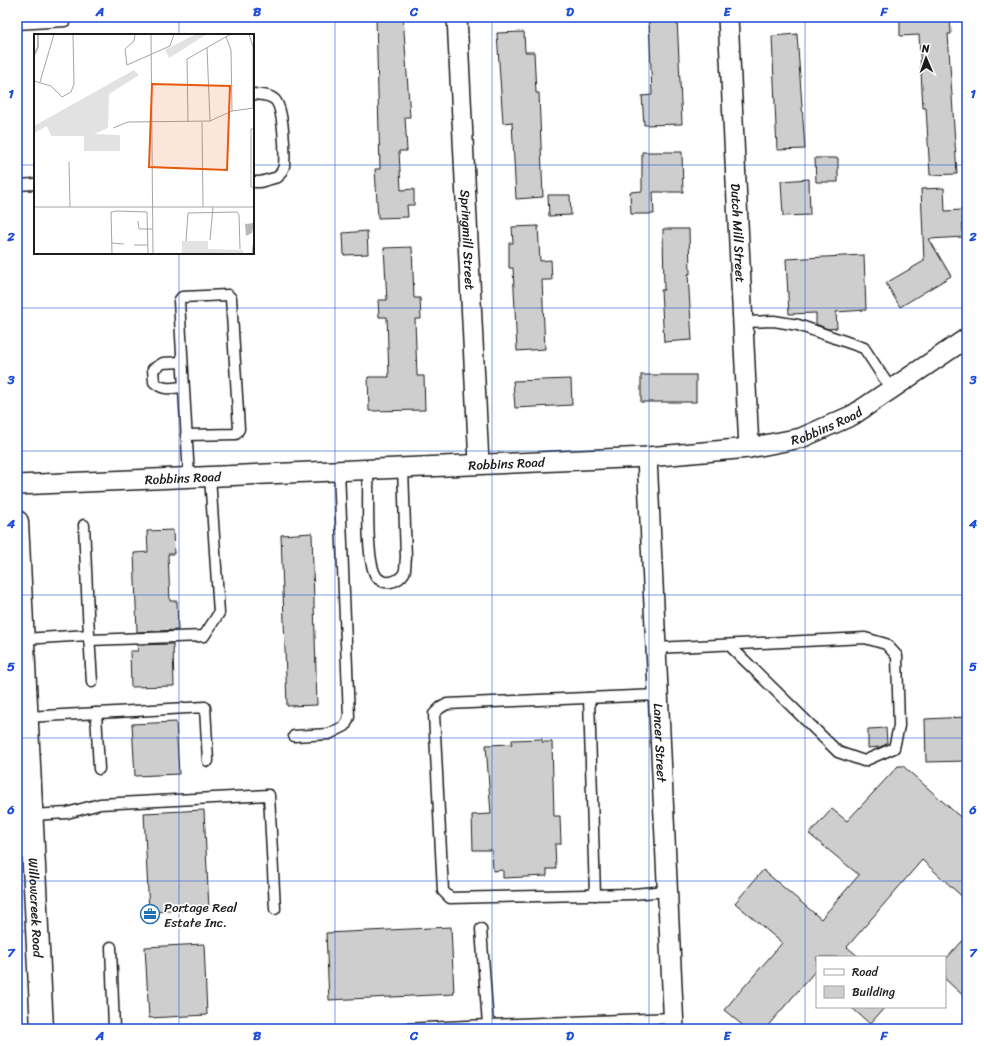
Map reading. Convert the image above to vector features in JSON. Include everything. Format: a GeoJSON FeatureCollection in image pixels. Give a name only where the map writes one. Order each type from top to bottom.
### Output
{"type":"FeatureCollection","features":[{"type":"Feature","properties":{"kind":"main road","name":"Willowcreek Road"},"geometry":{"type":"LineString","coordinates":[[17,522],[23,639],[20,667],[27,717],[26,806],[42,1029]]}},
{"type":"Feature","properties":{"kind":"street","name":"Springmill Street"},"geometry":{"type":"LineString","coordinates":[[457,17],[479,463]]}},
{"type":"Feature","properties":{"kind":"street","name":"Dutch Mill Street"},"geometry":{"type":"LineString","coordinates":[[728,17],[749,448]]}},
{"type":"Feature","properties":{"kind":"street","name":"Robbins Road"},"geometry":{"type":"LineString","coordinates":[[17,485],[479,463],[647,457],[749,448],[801,438],[853,415],[967,338]]}},
{"type":"Feature","properties":{"kind":"street","name":"Lancer Street"},"geometry":{"type":"LineString","coordinates":[[647,457],[674,1023]]}},
{"type":"Feature","properties":{"kind":"lane"},"geometry":{"type":"LineString","coordinates":[[17,24],[66,22]]}},
{"type":"Feature","properties":{"kind":"lane"},"geometry":{"type":"LineString","coordinates":[[254,94],[267,95],[275,100],[280,108],[284,154],[284,168],[278,177],[254,182]]}},
{"type":"Feature","properties":{"kind":"lane"},"geometry":{"type":"LineString","coordinates":[[17,185],[34,184]]}},
{"type":"Feature","properties":{"kind":"lane"},"geometry":{"type":"LineString","coordinates":[[186,435],[236,434],[239,429],[231,298],[228,295],[182,297],[179,301],[183,388],[186,435],[189,477]]}},
{"type":"Feature","properties":{"kind":"lane"},"geometry":{"type":"LineString","coordinates":[[743,322],[774,321],[798,325],[864,348],[891,389]]}},
{"type":"Feature","properties":{"kind":"lane"},"geometry":{"type":"LineString","coordinates":[[182,362],[163,363],[154,368],[154,382],[158,386],[165,389],[183,388]]}},
{"type":"Feature","properties":{"kind":"lane"},"geometry":{"type":"LineString","coordinates":[[368,468],[370,555],[375,575],[381,581],[390,583],[398,579],[404,572],[406,558],[403,467]]}},
{"type":"Feature","properties":{"kind":"lane"},"geometry":{"type":"LineString","coordinates":[[294,736],[329,734],[345,726],[349,717],[339,470]]}},
{"type":"Feature","properties":{"kind":"lane"},"geometry":{"type":"LineString","coordinates":[[23,639],[204,636],[220,614],[210,476]]}},
{"type":"Feature","properties":{"kind":"lane"},"geometry":{"type":"LineString","coordinates":[[84,525],[92,682]]}},
{"type":"Feature","properties":{"kind":"lane"},"geometry":{"type":"LineString","coordinates":[[656,648],[865,638],[886,644],[897,656],[899,726],[894,748],[864,761],[838,752],[729,645]]}},
{"type":"Feature","properties":{"kind":"lane"},"geometry":{"type":"LineString","coordinates":[[658,695],[447,704],[434,714],[443,891],[450,898],[595,895],[667,890]]}},
{"type":"Feature","properties":{"kind":"lane"},"geometry":{"type":"LineString","coordinates":[[589,698],[595,895]]}},
{"type":"Feature","properties":{"kind":"lane"},"geometry":{"type":"LineString","coordinates":[[27,717],[205,707],[208,761]]}},
{"type":"Feature","properties":{"kind":"lane"},"geometry":{"type":"LineString","coordinates":[[96,713],[99,769]]}},
{"type":"Feature","properties":{"kind":"lane"},"geometry":{"type":"LineString","coordinates":[[26,806],[67,813],[100,804],[269,795],[275,909]]}},
{"type":"Feature","properties":{"kind":"lane"},"geometry":{"type":"LineString","coordinates":[[481,929],[488,1025]]}},
{"type":"Feature","properties":{"kind":"lane"},"geometry":{"type":"LineString","coordinates":[[111,947],[114,1029]]}},
{"type":"Feature","properties":{"kind":"lane"},"geometry":{"type":"LineString","coordinates":[[404,1029],[488,1025],[674,1023]]}},
{"type":"Feature","properties":{"kind":"building"},"geometry":{"type":"Polygon","coordinates":[[[376,17],[403,17],[410,117],[405,117],[407,151],[399,151],[401,190],[414,189],[414,205],[407,205],[408,217],[378,218],[375,169],[380,169],[376,17]]]}},
{"type":"Feature","properties":{"kind":"building"},"geometry":{"type":"Polygon","coordinates":[[[900,17],[950,17],[951,34],[948,34],[957,174],[930,175],[926,108],[923,108],[919,35],[900,36],[900,17]]]}},
{"type":"Feature","properties":{"kind":"building"},"geometry":{"type":"Polygon","coordinates":[[[677,18],[682,124],[644,125],[642,96],[652,95],[649,19],[677,18]]]}},
{"type":"Feature","properties":{"kind":"building"},"geometry":{"type":"Polygon","coordinates":[[[524,32],[525,52],[534,52],[536,93],[539,93],[543,197],[516,199],[512,122],[503,123],[497,33],[524,32]]]}},
{"type":"Feature","properties":{"kind":"building"},"geometry":{"type":"Polygon","coordinates":[[[797,34],[805,149],[777,150],[772,36],[797,34]]]}},
{"type":"Feature","properties":{"kind":"building"},"geometry":{"type":"Polygon","coordinates":[[[642,152],[682,152],[683,192],[653,192],[654,214],[631,214],[630,192],[642,191],[642,152]]]}},
{"type":"Feature","properties":{"kind":"building"},"geometry":{"type":"Polygon","coordinates":[[[815,158],[838,158],[838,182],[816,182],[815,158]]]}},
{"type":"Feature","properties":{"kind":"building"},"geometry":{"type":"Polygon","coordinates":[[[809,179],[810,215],[783,216],[781,181],[809,179]]]}},
{"type":"Feature","properties":{"kind":"building"},"geometry":{"type":"Polygon","coordinates":[[[944,188],[945,211],[962,210],[963,237],[929,239],[951,276],[900,307],[886,283],[924,261],[921,189],[944,188]]]}},
{"type":"Feature","properties":{"kind":"building"},"geometry":{"type":"Polygon","coordinates":[[[548,195],[570,195],[571,215],[549,216],[548,195]]]}},
{"type":"Feature","properties":{"kind":"building"},"geometry":{"type":"Polygon","coordinates":[[[538,226],[540,261],[551,260],[552,280],[542,280],[545,349],[517,351],[513,268],[509,268],[509,243],[513,243],[512,227],[538,226]]]}},
{"type":"Feature","properties":{"kind":"building"},"geometry":{"type":"Polygon","coordinates":[[[663,229],[689,229],[690,274],[688,274],[692,340],[664,342],[661,290],[664,290],[663,229]]]}},
{"type":"Feature","properties":{"kind":"building"},"geometry":{"type":"Polygon","coordinates":[[[367,231],[368,254],[344,255],[343,233],[367,231]]]}},
{"type":"Feature","properties":{"kind":"building"},"geometry":{"type":"Polygon","coordinates":[[[412,247],[414,298],[420,298],[421,319],[415,319],[417,376],[424,376],[425,410],[369,411],[368,377],[389,377],[387,317],[379,317],[378,300],[387,300],[384,248],[412,247]]]}},
{"type":"Feature","properties":{"kind":"building"},"geometry":{"type":"Polygon","coordinates":[[[864,255],[866,310],[836,312],[837,328],[828,329],[816,324],[816,313],[789,314],[786,259],[864,255]]]}},
{"type":"Feature","properties":{"kind":"building"},"geometry":{"type":"Polygon","coordinates":[[[641,375],[696,375],[696,402],[641,402],[641,375]]]}},
{"type":"Feature","properties":{"kind":"building"},"geometry":{"type":"Polygon","coordinates":[[[571,379],[572,405],[515,408],[513,381],[571,379]]]}},
{"type":"Feature","properties":{"kind":"building"},"geometry":{"type":"Polygon","coordinates":[[[173,530],[174,554],[168,554],[170,601],[177,601],[178,630],[137,632],[134,553],[148,552],[147,531],[173,530]]]}},
{"type":"Feature","properties":{"kind":"building"},"geometry":{"type":"Polygon","coordinates":[[[312,533],[317,705],[287,706],[281,535],[312,533]]]}},
{"type":"Feature","properties":{"kind":"building"},"geometry":{"type":"Polygon","coordinates":[[[173,644],[174,686],[131,687],[130,651],[138,651],[137,645],[173,644]]]}},
{"type":"Feature","properties":{"kind":"building"},"geometry":{"type":"Polygon","coordinates":[[[967,717],[967,761],[926,762],[925,719],[967,717]]]}},
{"type":"Feature","properties":{"kind":"building"},"geometry":{"type":"Polygon","coordinates":[[[176,722],[179,774],[135,776],[132,724],[176,722]]]}},
{"type":"Feature","properties":{"kind":"building"},"geometry":{"type":"Polygon","coordinates":[[[886,728],[887,744],[880,747],[868,748],[868,729],[886,728]]]}},
{"type":"Feature","properties":{"kind":"building"},"geometry":{"type":"Polygon","coordinates":[[[542,739],[542,742],[552,742],[554,816],[560,816],[561,844],[555,844],[556,869],[547,869],[547,876],[503,878],[503,870],[493,871],[492,850],[473,850],[472,815],[491,814],[486,745],[512,744],[512,740],[542,739]]]}},
{"type":"Feature","properties":{"kind":"building"},"geometry":{"type":"Polygon","coordinates":[[[898,766],[903,766],[967,823],[967,901],[922,860],[847,947],[858,956],[816,956],[816,970],[765,1029],[747,1029],[724,1010],[782,943],[735,903],[763,870],[821,919],[859,875],[809,834],[832,809],[847,821],[898,766]]]}},
{"type":"Feature","properties":{"kind":"building"},"geometry":{"type":"Polygon","coordinates":[[[204,810],[209,909],[149,912],[144,813],[204,810]]]}},
{"type":"Feature","properties":{"kind":"building"},"geometry":{"type":"Polygon","coordinates":[[[451,927],[454,994],[329,1000],[326,933],[451,927]]]}},
{"type":"Feature","properties":{"kind":"building"},"geometry":{"type":"Polygon","coordinates":[[[967,936],[967,999],[946,980],[946,959],[967,936]]]}},
{"type":"Feature","properties":{"kind":"building"},"geometry":{"type":"Polygon","coordinates":[[[204,944],[207,1015],[149,1018],[145,947],[204,944]]]}},
{"type":"Feature","properties":{"kind":"building"},"geometry":{"type":"Polygon","coordinates":[[[852,1008],[884,1008],[870,1024],[852,1008]]]}},
{"type":"Feature","properties":{"kind":"place","name":"Portage Real Estate Inc."},"geometry":{"type":"Point","coordinates":[150,914]}}]}
